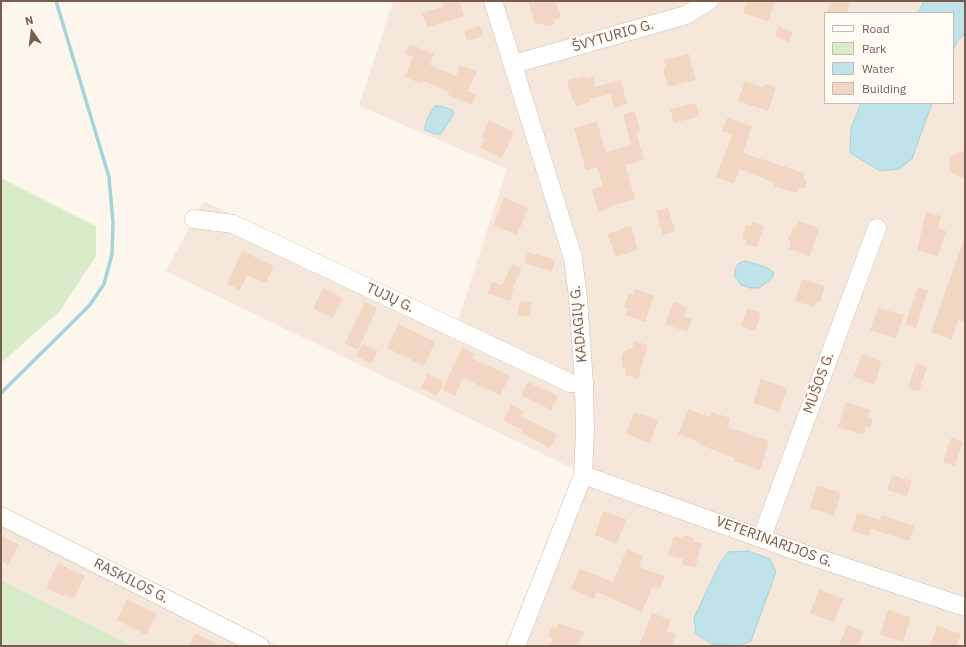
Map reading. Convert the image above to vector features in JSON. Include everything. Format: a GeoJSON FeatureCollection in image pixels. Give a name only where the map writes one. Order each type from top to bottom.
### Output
{"type":"FeatureCollection","features":[{"type":"Feature","properties":{"kind":"street","name":"KADAGIŲ G."},"geometry":{"type":"LineString","coordinates":[[493,1],[514,64],[573,258],[578,298],[584,384],[584,475],[516,646]]}},
{"type":"Feature","properties":{"kind":"street","name":"ŠVYTURIO G."},"geometry":{"type":"LineString","coordinates":[[514,64],[686,15],[709,1]]}},
{"type":"Feature","properties":{"kind":"street","name":"TUJŲ G."},"geometry":{"type":"LineString","coordinates":[[194,219],[233,224],[570,383],[584,384]]}},
{"type":"Feature","properties":{"kind":"street","name":"MŪŠOS G."},"geometry":{"type":"LineString","coordinates":[[762,537],[877,228]]}},
{"type":"Feature","properties":{"kind":"street","name":"VETERINARIJOS G."},"geometry":{"type":"LineString","coordinates":[[584,475],[808,554],[965,607]]}},
{"type":"Feature","properties":{"kind":"street","name":"RASKILOS G."},"geometry":{"type":"LineString","coordinates":[[1,516],[260,646]]}},
{"type":"Feature","properties":{"kind":"shaded area"},"geometry":{"type":"Polygon","coordinates":[[[393,1],[924,1],[918,12],[824,12],[824,104],[861,104],[851,128],[850,153],[880,171],[912,159],[932,104],[954,104],[954,49],[958,40],[965,34],[965,646],[506,646],[576,470],[166,271],[203,201],[458,320],[507,169],[359,106],[393,1]]]}},
{"type":"Feature","properties":{"kind":"shaded area"},"geometry":{"type":"Polygon","coordinates":[[[1,507],[279,646],[132,646],[1,580],[1,507]]]}},
{"type":"Feature","properties":{"kind":"green space"},"geometry":{"type":"Polygon","coordinates":[[[1,178],[96,226],[96,256],[60,311],[1,363],[1,178]]]}},
{"type":"Feature","properties":{"kind":"green space"},"geometry":{"type":"Polygon","coordinates":[[[1,580],[132,646],[1,646],[1,580]]]}},
{"type":"Feature","properties":{"kind":"water"},"geometry":{"type":"Polygon","coordinates":[[[924,1],[965,1],[965,34],[958,40],[954,49],[954,12],[918,12],[924,1]]]}},
{"type":"Feature","properties":{"kind":"water"},"geometry":{"type":"Polygon","coordinates":[[[861,104],[932,104],[912,159],[899,169],[880,171],[850,153],[851,128],[861,104]]]}},
{"type":"Feature","properties":{"kind":"water"},"geometry":{"type":"Polygon","coordinates":[[[435,106],[452,110],[454,114],[441,134],[435,134],[425,130],[428,117],[435,106]]]}},
{"type":"Feature","properties":{"kind":"water"},"geometry":{"type":"Polygon","coordinates":[[[746,261],[768,268],[774,273],[772,278],[759,288],[750,288],[741,285],[735,277],[735,269],[739,263],[746,261]]]}},
{"type":"Feature","properties":{"kind":"water"},"geometry":{"type":"Polygon","coordinates":[[[748,551],[770,559],[776,572],[751,641],[740,646],[712,644],[696,634],[694,618],[719,565],[728,552],[748,551]]]}},
{"type":"Feature","properties":{"kind":"building"},"geometry":{"type":"Polygon","coordinates":[[[442,1],[460,1],[464,16],[427,27],[422,13],[442,7],[442,1]]]}},
{"type":"Feature","properties":{"kind":"building"},"geometry":{"type":"Polygon","coordinates":[[[528,1],[556,1],[561,18],[553,20],[554,24],[545,27],[544,23],[535,25],[528,1]]]}},
{"type":"Feature","properties":{"kind":"building"},"geometry":{"type":"Polygon","coordinates":[[[747,1],[775,1],[768,21],[743,13],[747,1]]]}},
{"type":"Feature","properties":{"kind":"building"},"geometry":{"type":"Polygon","coordinates":[[[831,1],[850,3],[847,12],[827,12],[831,1]]]}},
{"type":"Feature","properties":{"kind":"building"},"geometry":{"type":"Polygon","coordinates":[[[480,26],[483,36],[467,41],[464,31],[480,26]]]}},
{"type":"Feature","properties":{"kind":"building"},"geometry":{"type":"Polygon","coordinates":[[[778,26],[793,32],[789,42],[775,36],[778,26]]]}},
{"type":"Feature","properties":{"kind":"building"},"geometry":{"type":"Polygon","coordinates":[[[410,44],[434,54],[430,65],[456,76],[460,65],[477,71],[468,91],[476,94],[472,105],[448,95],[449,92],[423,81],[422,84],[405,77],[413,57],[405,54],[410,44]]]}},
{"type":"Feature","properties":{"kind":"building"},"geometry":{"type":"Polygon","coordinates":[[[689,54],[696,80],[668,87],[663,70],[666,68],[664,60],[689,54]]]}},
{"type":"Feature","properties":{"kind":"building"},"geometry":{"type":"Polygon","coordinates":[[[585,76],[586,79],[593,77],[595,87],[621,80],[627,104],[614,108],[611,94],[589,99],[590,102],[576,106],[574,99],[572,99],[567,80],[585,76]]]}},
{"type":"Feature","properties":{"kind":"building"},"geometry":{"type":"Polygon","coordinates":[[[745,81],[763,87],[765,84],[776,87],[768,111],[738,101],[745,81]]]}},
{"type":"Feature","properties":{"kind":"building"},"geometry":{"type":"Polygon","coordinates":[[[696,103],[699,116],[674,123],[670,109],[696,103]]]}},
{"type":"Feature","properties":{"kind":"building"},"geometry":{"type":"Polygon","coordinates":[[[635,111],[640,131],[636,132],[644,160],[625,165],[635,199],[611,206],[612,208],[598,212],[592,189],[603,186],[597,167],[586,171],[574,128],[597,122],[606,152],[631,145],[623,114],[635,111]]]}},
{"type":"Feature","properties":{"kind":"building"},"geometry":{"type":"Polygon","coordinates":[[[727,118],[752,126],[743,153],[804,173],[803,177],[807,181],[806,187],[799,189],[798,193],[774,186],[775,183],[739,169],[734,184],[716,177],[732,135],[722,131],[727,118]]]}},
{"type":"Feature","properties":{"kind":"building"},"geometry":{"type":"Polygon","coordinates":[[[489,120],[514,132],[502,158],[480,148],[484,139],[482,137],[489,120]]]}},
{"type":"Feature","properties":{"kind":"building"},"geometry":{"type":"Polygon","coordinates":[[[958,152],[965,152],[965,179],[952,173],[949,165],[951,157],[958,152]]]}},
{"type":"Feature","properties":{"kind":"building"},"geometry":{"type":"Polygon","coordinates":[[[504,198],[528,208],[517,235],[493,225],[504,198]]]}},
{"type":"Feature","properties":{"kind":"building"},"geometry":{"type":"Polygon","coordinates":[[[668,208],[675,231],[663,235],[656,211],[668,208]]]}},
{"type":"Feature","properties":{"kind":"building"},"geometry":{"type":"Polygon","coordinates":[[[926,212],[941,216],[938,228],[946,231],[938,256],[917,250],[926,212]]]}},
{"type":"Feature","properties":{"kind":"building"},"geometry":{"type":"Polygon","coordinates":[[[798,221],[819,228],[810,256],[789,249],[791,241],[788,240],[793,227],[796,228],[798,221]]]}},
{"type":"Feature","properties":{"kind":"building"},"geometry":{"type":"Polygon","coordinates":[[[753,222],[764,226],[757,247],[745,244],[746,240],[742,239],[746,224],[751,226],[753,222]]]}},
{"type":"Feature","properties":{"kind":"building"},"geometry":{"type":"Polygon","coordinates":[[[631,226],[638,250],[616,257],[607,234],[631,226]]]}},
{"type":"Feature","properties":{"kind":"building"},"geometry":{"type":"Polygon","coordinates":[[[964,239],[965,322],[958,320],[952,340],[931,332],[964,239]]]}},
{"type":"Feature","properties":{"kind":"building"},"geometry":{"type":"Polygon","coordinates":[[[242,251],[274,266],[266,283],[247,275],[240,290],[227,284],[242,251]]]}},
{"type":"Feature","properties":{"kind":"building"},"geometry":{"type":"Polygon","coordinates":[[[528,252],[555,260],[552,271],[524,263],[528,252]]]}},
{"type":"Feature","properties":{"kind":"building"},"geometry":{"type":"Polygon","coordinates":[[[512,264],[522,268],[512,289],[514,289],[510,301],[488,293],[492,282],[502,285],[512,264]]]}},
{"type":"Feature","properties":{"kind":"building"},"geometry":{"type":"Polygon","coordinates":[[[802,279],[825,286],[820,302],[816,303],[814,307],[795,301],[802,279]]]}},
{"type":"Feature","properties":{"kind":"building"},"geometry":{"type":"Polygon","coordinates":[[[918,287],[928,290],[916,328],[905,324],[918,287]]]}},
{"type":"Feature","properties":{"kind":"building"},"geometry":{"type":"Polygon","coordinates":[[[323,288],[343,298],[333,318],[313,309],[323,288]]]}},
{"type":"Feature","properties":{"kind":"building"},"geometry":{"type":"Polygon","coordinates":[[[635,289],[654,296],[645,322],[625,315],[628,308],[624,307],[629,293],[633,295],[635,289]]]}},
{"type":"Feature","properties":{"kind":"building"},"geometry":{"type":"Polygon","coordinates":[[[520,301],[532,303],[529,317],[517,315],[520,301]]]}},
{"type":"Feature","properties":{"kind":"building"},"geometry":{"type":"Polygon","coordinates":[[[365,302],[377,308],[358,350],[345,343],[365,302]]]}},
{"type":"Feature","properties":{"kind":"building"},"geometry":{"type":"Polygon","coordinates":[[[674,302],[687,307],[684,316],[692,319],[687,332],[665,324],[674,302]]]}},
{"type":"Feature","properties":{"kind":"building"},"geometry":{"type":"Polygon","coordinates":[[[747,308],[761,313],[755,331],[741,326],[747,308]]]}},
{"type":"Feature","properties":{"kind":"building"},"geometry":{"type":"Polygon","coordinates":[[[878,308],[904,315],[896,338],[870,330],[878,308]]]}},
{"type":"Feature","properties":{"kind":"building"},"geometry":{"type":"Polygon","coordinates":[[[398,324],[435,342],[424,366],[387,348],[398,324]]]}},
{"type":"Feature","properties":{"kind":"building"},"geometry":{"type":"Polygon","coordinates":[[[634,341],[648,345],[638,379],[625,375],[626,369],[622,368],[623,364],[621,361],[623,352],[629,348],[632,349],[634,341]]]}},
{"type":"Feature","properties":{"kind":"building"},"geometry":{"type":"Polygon","coordinates":[[[363,344],[378,351],[371,364],[356,356],[363,344]]]}},
{"type":"Feature","properties":{"kind":"building"},"geometry":{"type":"Polygon","coordinates":[[[462,348],[474,353],[472,358],[510,376],[500,395],[463,378],[455,396],[442,390],[462,348]]]}},
{"type":"Feature","properties":{"kind":"building"},"geometry":{"type":"Polygon","coordinates":[[[862,354],[882,362],[874,385],[854,377],[862,354]]]}},
{"type":"Feature","properties":{"kind":"building"},"geometry":{"type":"Polygon","coordinates":[[[916,363],[927,367],[919,391],[908,388],[916,363]]]}},
{"type":"Feature","properties":{"kind":"building"},"geometry":{"type":"Polygon","coordinates":[[[428,374],[444,382],[437,396],[421,388],[428,374]]]}},
{"type":"Feature","properties":{"kind":"building"},"geometry":{"type":"Polygon","coordinates":[[[761,379],[787,388],[779,412],[753,403],[761,379]]]}},
{"type":"Feature","properties":{"kind":"building"},"geometry":{"type":"Polygon","coordinates":[[[528,382],[558,396],[551,410],[521,395],[528,382]]]}},
{"type":"Feature","properties":{"kind":"building"},"geometry":{"type":"Polygon","coordinates":[[[846,402],[871,410],[868,417],[873,418],[870,428],[866,426],[863,435],[838,427],[846,402]]]}},
{"type":"Feature","properties":{"kind":"building"},"geometry":{"type":"Polygon","coordinates":[[[511,405],[523,411],[521,416],[557,434],[550,448],[521,433],[522,430],[503,421],[511,405]]]}},
{"type":"Feature","properties":{"kind":"building"},"geometry":{"type":"Polygon","coordinates":[[[688,409],[710,417],[712,412],[730,418],[727,427],[769,441],[760,470],[734,461],[735,458],[700,445],[700,443],[678,434],[688,409]]]}},
{"type":"Feature","properties":{"kind":"building"},"geometry":{"type":"Polygon","coordinates":[[[634,412],[658,420],[650,443],[626,434],[634,412]]]}},
{"type":"Feature","properties":{"kind":"building"},"geometry":{"type":"Polygon","coordinates":[[[951,438],[963,442],[955,466],[943,462],[951,438]]]}},
{"type":"Feature","properties":{"kind":"building"},"geometry":{"type":"Polygon","coordinates":[[[892,475],[912,481],[907,496],[887,490],[892,475]]]}},
{"type":"Feature","properties":{"kind":"building"},"geometry":{"type":"Polygon","coordinates":[[[817,485],[841,493],[834,516],[810,508],[817,485]]]}},
{"type":"Feature","properties":{"kind":"building"},"geometry":{"type":"Polygon","coordinates":[[[603,511],[626,519],[617,544],[595,535],[603,511]]]}},
{"type":"Feature","properties":{"kind":"building"},"geometry":{"type":"Polygon","coordinates":[[[857,513],[880,520],[882,515],[914,526],[909,541],[871,529],[869,536],[852,531],[857,513]]]}},
{"type":"Feature","properties":{"kind":"building"},"geometry":{"type":"Polygon","coordinates":[[[1,535],[19,545],[8,565],[1,561],[1,535]]]}},
{"type":"Feature","properties":{"kind":"building"},"geometry":{"type":"Polygon","coordinates":[[[683,535],[694,538],[693,541],[702,544],[695,568],[682,564],[683,559],[668,555],[674,536],[682,538],[683,535]]]}},
{"type":"Feature","properties":{"kind":"building"},"geometry":{"type":"Polygon","coordinates":[[[627,549],[643,556],[639,567],[665,576],[660,589],[652,587],[642,612],[597,592],[594,599],[571,589],[580,569],[613,582],[627,549]]]}},
{"type":"Feature","properties":{"kind":"building"},"geometry":{"type":"Polygon","coordinates":[[[58,563],[85,576],[74,598],[65,594],[64,597],[46,588],[58,563]]]}},
{"type":"Feature","properties":{"kind":"building"},"geometry":{"type":"Polygon","coordinates":[[[819,589],[843,599],[834,622],[810,613],[819,589]]]}},
{"type":"Feature","properties":{"kind":"building"},"geometry":{"type":"Polygon","coordinates":[[[127,599],[157,614],[146,635],[117,620],[127,599]]]}},
{"type":"Feature","properties":{"kind":"building"},"geometry":{"type":"Polygon","coordinates":[[[888,610],[911,617],[903,642],[880,635],[888,610]]]}},
{"type":"Feature","properties":{"kind":"building"},"geometry":{"type":"Polygon","coordinates":[[[652,613],[671,620],[667,631],[676,634],[672,646],[639,646],[652,613]]]}},
{"type":"Feature","properties":{"kind":"building"},"geometry":{"type":"Polygon","coordinates":[[[558,623],[584,632],[578,646],[549,646],[553,638],[548,636],[552,627],[556,628],[558,623]]]}},
{"type":"Feature","properties":{"kind":"building"},"geometry":{"type":"Polygon","coordinates":[[[847,625],[864,631],[858,646],[839,646],[847,625]]]}},
{"type":"Feature","properties":{"kind":"building"},"geometry":{"type":"Polygon","coordinates":[[[937,626],[961,634],[957,646],[930,646],[937,626]]]}},
{"type":"Feature","properties":{"kind":"building"},"geometry":{"type":"Polygon","coordinates":[[[195,633],[221,646],[189,646],[195,633]]]}},
{"type":"Feature","properties":{"kind":"waterway"},"geometry":{"type":"LineString","coordinates":[[1,393],[89,306],[104,284],[112,254],[113,223],[109,177],[56,1]]}}]}
